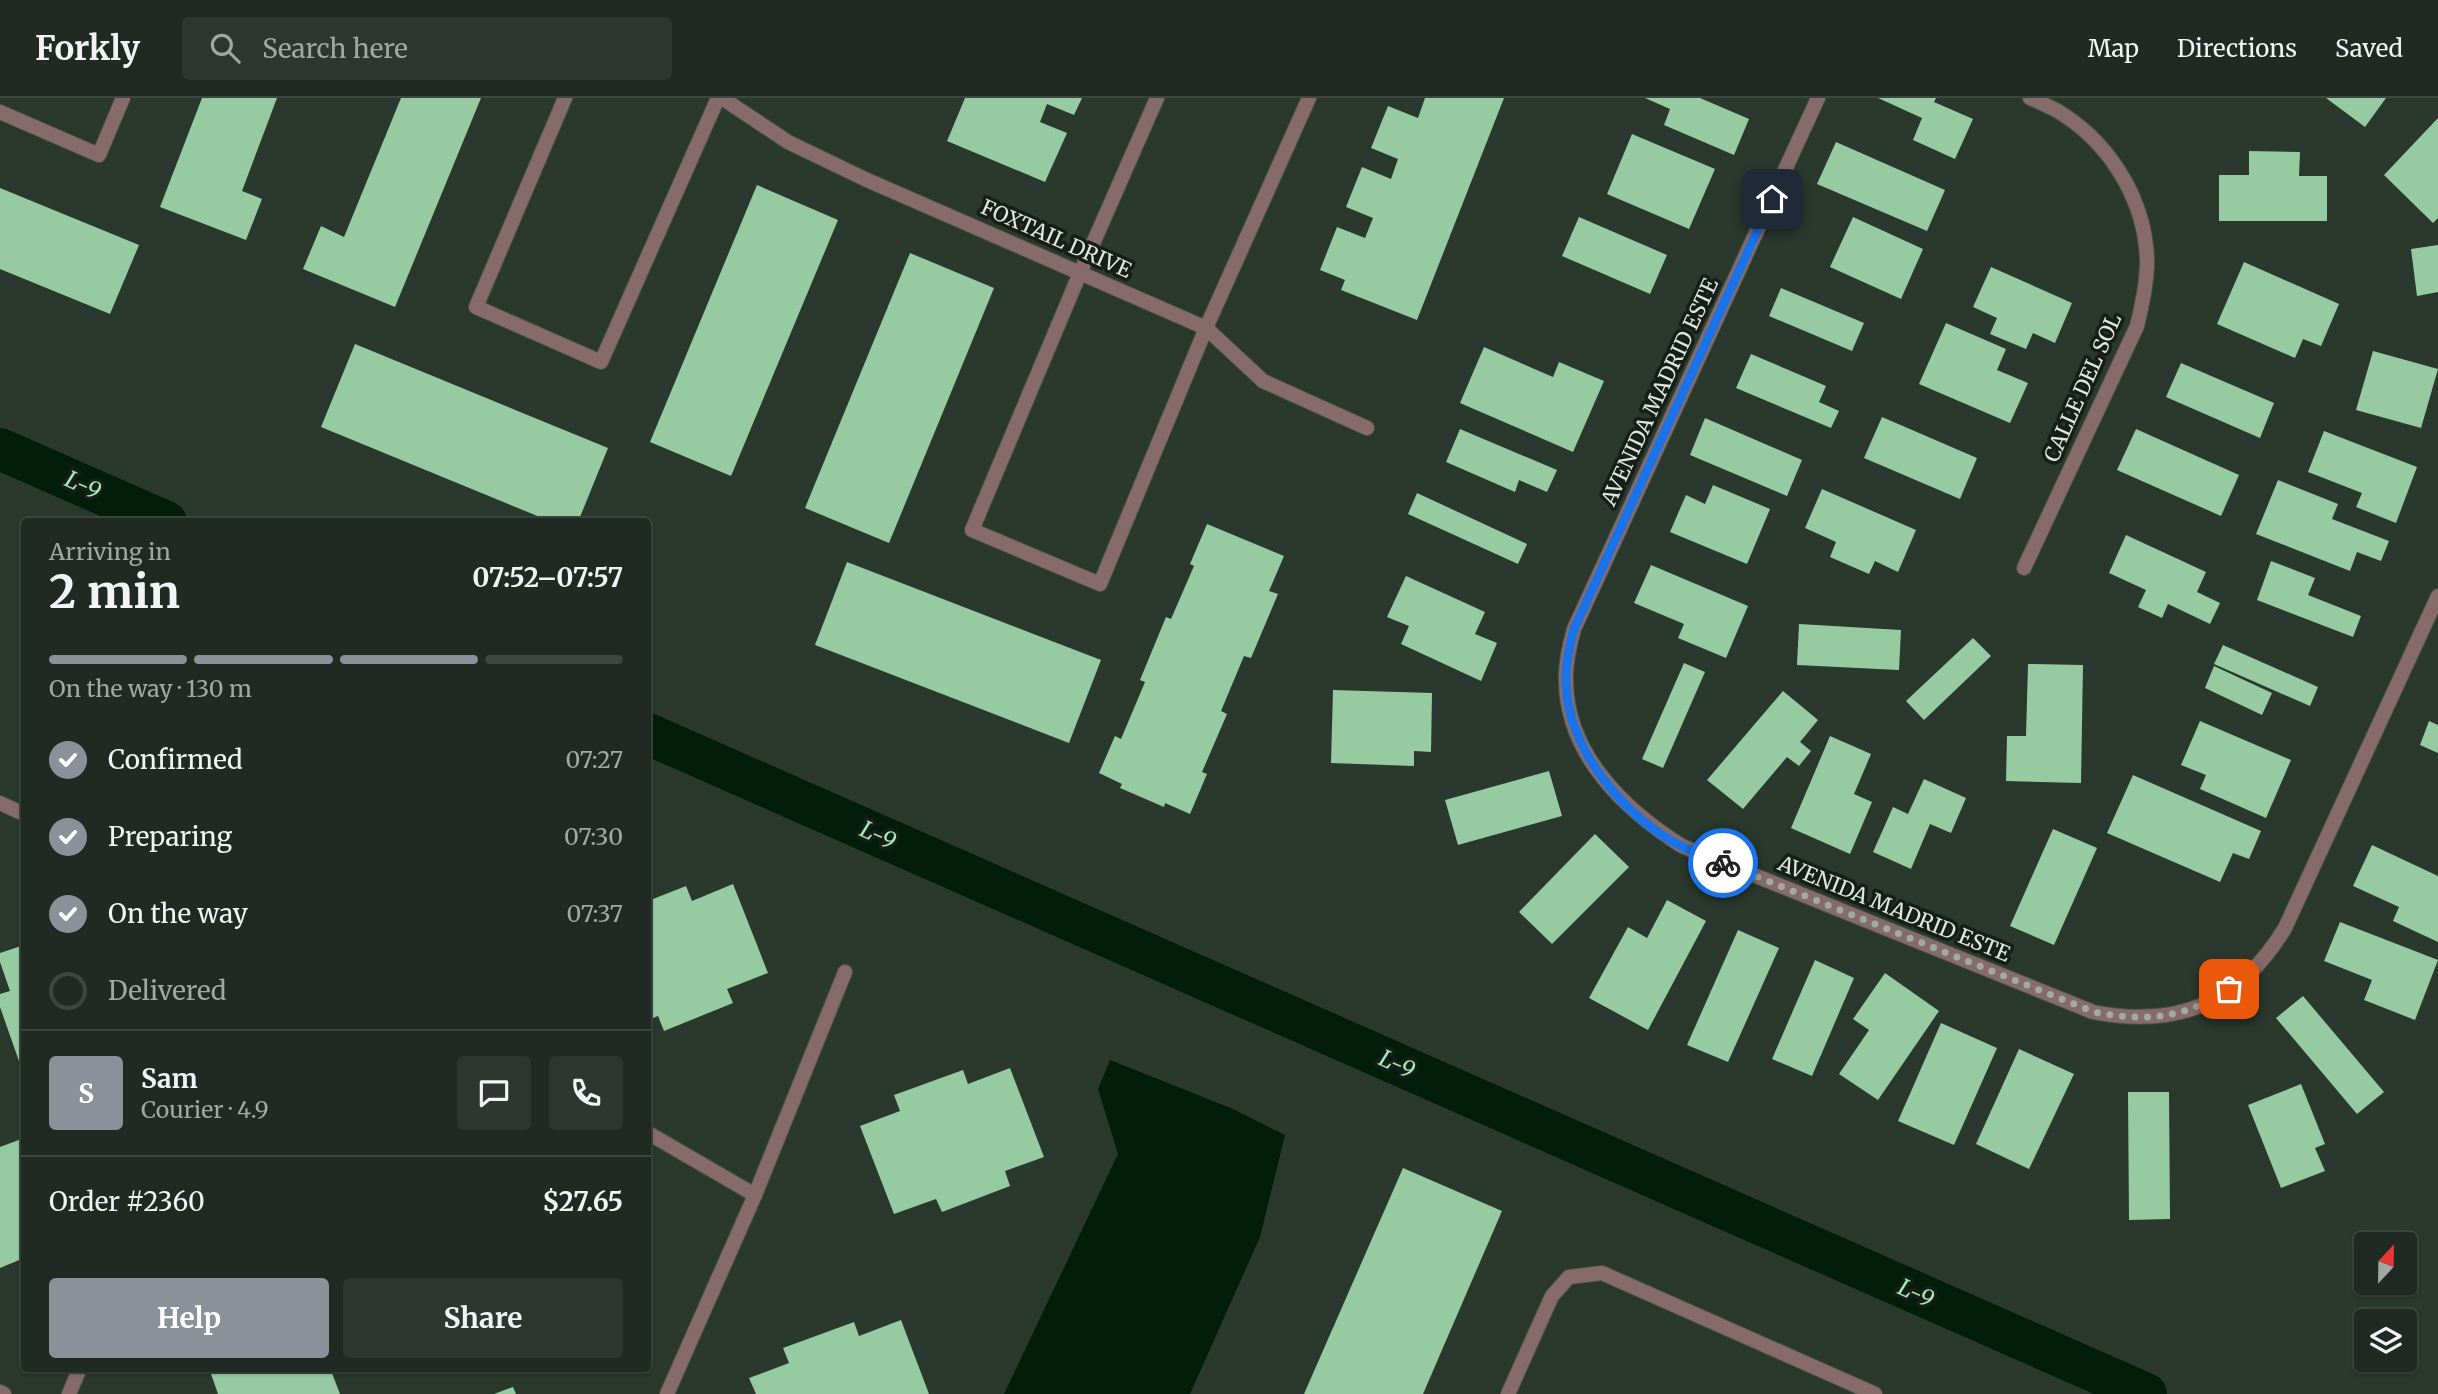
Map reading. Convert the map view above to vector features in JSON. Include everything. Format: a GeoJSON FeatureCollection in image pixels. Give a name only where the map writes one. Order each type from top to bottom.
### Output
{"type":"FeatureCollection","features":[{"type":"Feature","properties":{"kind":"street"},"geometry":{"type":"LineString","coordinates":[[0,112],[99,155],[123,98]]}},
{"type":"Feature","properties":{"kind":"street"},"geometry":{"type":"LineString","coordinates":[[565,98],[476,307],[601,362],[720,98]]}},
{"type":"Feature","properties":{"kind":"street","name":"FOXTAIL DRIVE"},"geometry":{"type":"LineString","coordinates":[[720,98],[788,142],[867,180],[1206,328],[1263,381],[1367,428]]}},
{"type":"Feature","properties":{"kind":"street"},"geometry":{"type":"LineString","coordinates":[[1157,98],[972,530],[1100,584],[1206,328],[1310,98]]}},
{"type":"Feature","properties":{"kind":"street","name":"AVENIDA MADRID ESTE"},"geometry":{"type":"LineString","coordinates":[[1818,98],[1574,629],[1567,656],[1566,684],[1570,712],[1578,738],[1613,790],[1656,830],[1682,846],[2094,1012],[2151,1018],[2179,1014],[2207,1004],[2251,975],[2270,953],[2285,928],[2438,596]]}},
{"type":"Feature","properties":{"kind":"street","name":"CALLE DEL SOL"},"geometry":{"type":"LineString","coordinates":[[2024,569],[2137,326],[2147,265],[2144,235],[2136,205],[2123,177],[2106,152],[2085,130],[2063,114],[2030,98]]}},
{"type":"Feature","properties":{"kind":"street"},"geometry":{"type":"LineString","coordinates":[[0,803],[21,813]]}},
{"type":"Feature","properties":{"kind":"street"},"geometry":{"type":"LineString","coordinates":[[667,1394],[755,1195],[845,972]]}},
{"type":"Feature","properties":{"kind":"street"},"geometry":{"type":"LineString","coordinates":[[651,1135],[755,1195]]}},
{"type":"Feature","properties":{"kind":"street"},"geometry":{"type":"LineString","coordinates":[[1508,1394],[1552,1296],[1569,1277],[1602,1273],[1875,1394]]}},
{"type":"Feature","properties":{"kind":"street"},"geometry":{"type":"LineString","coordinates":[[69,1394],[78,1372]]}},
{"type":"Feature","properties":{"kind":"shaded area"},"geometry":{"type":"Polygon","coordinates":[[[1110,1060],[1233,1109],[1285,1135],[1260,1237],[1190,1394],[1004,1394],[1118,1154],[1098,1089],[1110,1060]]]}},
{"type":"Feature","properties":{"kind":"building"},"geometry":{"type":"Polygon","coordinates":[[[202,98],[277,98],[242,191],[262,199],[246,240],[160,207],[202,98]]]}},
{"type":"Feature","properties":{"kind":"building"},"geometry":{"type":"Polygon","coordinates":[[[401,98],[481,98],[395,307],[303,269],[321,226],[344,237],[401,98]]]}},
{"type":"Feature","properties":{"kind":"building"},"geometry":{"type":"Polygon","coordinates":[[[965,98],[1082,98],[1074,115],[1047,104],[1040,122],[1067,133],[1045,182],[947,141],[965,98]]]}},
{"type":"Feature","properties":{"kind":"building"},"geometry":{"type":"Polygon","coordinates":[[[1425,98],[1504,98],[1417,320],[1341,290],[1345,280],[1320,270],[1337,227],[1365,238],[1373,218],[1346,207],[1362,167],[1391,179],[1398,159],[1371,148],[1388,106],[1418,118],[1425,98]]]}},
{"type":"Feature","properties":{"kind":"building"},"geometry":{"type":"Polygon","coordinates":[[[1645,98],[1700,98],[1749,119],[1734,155],[1664,125],[1670,109],[1645,98]]]}},
{"type":"Feature","properties":{"kind":"building"},"geometry":{"type":"Polygon","coordinates":[[[1878,98],[1936,98],[1934,102],[1973,119],[1955,159],[1913,140],[1922,118],[1878,98]]]}},
{"type":"Feature","properties":{"kind":"building"},"geometry":{"type":"Polygon","coordinates":[[[2326,98],[2386,98],[2365,127],[2326,98]]]}},
{"type":"Feature","properties":{"kind":"building"},"geometry":{"type":"Polygon","coordinates":[[[2438,118],[2438,218],[2433,223],[2384,175],[2438,118]]]}},
{"type":"Feature","properties":{"kind":"building"},"geometry":{"type":"Polygon","coordinates":[[[1632,134],[1715,169],[1689,229],[1607,194],[1632,134]]]}},
{"type":"Feature","properties":{"kind":"building"},"geometry":{"type":"Polygon","coordinates":[[[1836,142],[1945,190],[1927,231],[1817,184],[1836,142]]]}},
{"type":"Feature","properties":{"kind":"building"},"geometry":{"type":"Polygon","coordinates":[[[2249,151],[2300,152],[2299,176],[2327,176],[2327,221],[2219,221],[2219,175],[2249,175],[2249,151]]]}},
{"type":"Feature","properties":{"kind":"building"},"geometry":{"type":"Polygon","coordinates":[[[757,185],[838,220],[731,476],[650,442],[757,185]]]}},
{"type":"Feature","properties":{"kind":"building"},"geometry":{"type":"Polygon","coordinates":[[[0,188],[139,245],[110,314],[0,269],[0,188]]]}},
{"type":"Feature","properties":{"kind":"building"},"geometry":{"type":"Polygon","coordinates":[[[1579,217],[1667,255],[1650,294],[1562,256],[1579,217]]]}},
{"type":"Feature","properties":{"kind":"building"},"geometry":{"type":"Polygon","coordinates":[[[1853,217],[1923,249],[1901,299],[1830,267],[1853,217]]]}},
{"type":"Feature","properties":{"kind":"building"},"geometry":{"type":"Polygon","coordinates":[[[2438,245],[2438,292],[2417,296],[2411,249],[2438,245]]]}},
{"type":"Feature","properties":{"kind":"building"},"geometry":{"type":"Polygon","coordinates":[[[910,253],[994,288],[889,543],[805,508],[910,253]]]}},
{"type":"Feature","properties":{"kind":"building"},"geometry":{"type":"Polygon","coordinates":[[[2244,262],[2339,304],[2321,346],[2303,339],[2295,358],[2217,324],[2244,262]]]}},
{"type":"Feature","properties":{"kind":"building"},"geometry":{"type":"Polygon","coordinates":[[[1991,267],[2072,303],[2055,343],[2033,333],[2026,349],[1990,334],[1997,318],[1973,307],[1991,267]]]}},
{"type":"Feature","properties":{"kind":"building"},"geometry":{"type":"Polygon","coordinates":[[[1781,288],[1864,323],[1852,351],[1769,316],[1781,288]]]}},
{"type":"Feature","properties":{"kind":"building"},"geometry":{"type":"Polygon","coordinates":[[[1946,323],[2006,349],[1997,370],[2028,383],[2010,423],[1919,384],[1946,323]]]}},
{"type":"Feature","properties":{"kind":"building"},"geometry":{"type":"Polygon","coordinates":[[[355,344],[608,448],[580,518],[542,518],[321,427],[355,344]]]}},
{"type":"Feature","properties":{"kind":"building"},"geometry":{"type":"Polygon","coordinates":[[[1484,347],[1553,377],[1559,362],[1604,381],[1573,452],[1460,403],[1484,347]]]}},
{"type":"Feature","properties":{"kind":"building"},"geometry":{"type":"Polygon","coordinates":[[[2373,351],[2438,369],[2421,428],[2356,410],[2373,351]]]}},
{"type":"Feature","properties":{"kind":"building"},"geometry":{"type":"Polygon","coordinates":[[[1751,354],[1826,386],[1819,402],[1839,411],[1831,428],[1736,388],[1751,354]]]}},
{"type":"Feature","properties":{"kind":"building"},"geometry":{"type":"Polygon","coordinates":[[[2181,363],[2274,403],[2260,438],[2166,397],[2181,363]]]}},
{"type":"Feature","properties":{"kind":"building"},"geometry":{"type":"Polygon","coordinates":[[[1882,417],[1977,458],[1960,499],[1864,458],[1882,417]]]}},
{"type":"Feature","properties":{"kind":"building"},"geometry":{"type":"Polygon","coordinates":[[[1705,418],[1802,460],[1787,496],[1690,455],[1705,418]]]}},
{"type":"Feature","properties":{"kind":"building"},"geometry":{"type":"Polygon","coordinates":[[[1460,429],[1557,470],[1547,492],[1519,480],[1515,492],[1446,462],[1460,429]]]}},
{"type":"Feature","properties":{"kind":"building"},"geometry":{"type":"Polygon","coordinates":[[[2136,429],[2239,475],[2221,516],[2117,470],[2136,429]]]}},
{"type":"Feature","properties":{"kind":"building"},"geometry":{"type":"Polygon","coordinates":[[[2324,431],[2417,467],[2396,523],[2356,507],[2362,493],[2308,472],[2324,431]]]}},
{"type":"Feature","properties":{"kind":"building"},"geometry":{"type":"Polygon","coordinates":[[[2278,480],[2338,504],[2332,519],[2389,541],[2381,561],[2357,552],[2350,571],[2256,534],[2278,480]]]}},
{"type":"Feature","properties":{"kind":"building"},"geometry":{"type":"Polygon","coordinates":[[[1713,485],[1770,509],[1747,564],[1670,532],[1686,495],[1705,504],[1713,485]]]}},
{"type":"Feature","properties":{"kind":"building"},"geometry":{"type":"Polygon","coordinates":[[[1822,489],[1916,530],[1898,572],[1875,561],[1869,574],[1830,557],[1836,542],[1805,528],[1822,489]]]}},
{"type":"Feature","properties":{"kind":"building"},"geometry":{"type":"Polygon","coordinates":[[[1417,493],[1527,544],[1518,564],[1408,514],[1417,493]]]}},
{"type":"Feature","properties":{"kind":"building"},"geometry":{"type":"Polygon","coordinates":[[[1207,524],[1284,556],[1269,591],[1278,594],[1251,658],[1244,656],[1221,711],[1227,714],[1202,772],[1207,774],[1190,814],[1165,803],[1164,807],[1120,788],[1122,784],[1099,773],[1115,736],[1121,739],[1145,682],[1140,680],[1166,617],[1171,619],[1194,566],[1190,564],[1207,524]]]}},
{"type":"Feature","properties":{"kind":"building"},"geometry":{"type":"Polygon","coordinates":[[[2126,535],[2206,572],[2197,592],[2220,603],[2210,624],[2168,604],[2162,618],[2138,607],[2146,590],[2109,573],[2126,535]]]}},
{"type":"Feature","properties":{"kind":"building"},"geometry":{"type":"Polygon","coordinates":[[[2271,561],[2315,578],[2308,595],[2361,616],[2353,637],[2257,600],[2271,561]]]}},
{"type":"Feature","properties":{"kind":"building"},"geometry":{"type":"Polygon","coordinates":[[[847,562],[1101,660],[1069,743],[815,645],[847,562]]]}},
{"type":"Feature","properties":{"kind":"building"},"geometry":{"type":"Polygon","coordinates":[[[1651,565],[1748,606],[1726,658],[1678,638],[1684,624],[1634,603],[1651,565]]]}},
{"type":"Feature","properties":{"kind":"building"},"geometry":{"type":"Polygon","coordinates":[[[1406,576],[1485,612],[1475,634],[1497,643],[1481,681],[1401,644],[1409,626],[1387,617],[1406,576]]]}},
{"type":"Feature","properties":{"kind":"building"},"geometry":{"type":"Polygon","coordinates":[[[1799,624],[1901,630],[1899,670],[1797,665],[1799,624]]]}},
{"type":"Feature","properties":{"kind":"building"},"geometry":{"type":"Polygon","coordinates":[[[1973,638],[1991,656],[1924,720],[1906,701],[1973,638]]]}},
{"type":"Feature","properties":{"kind":"building"},"geometry":{"type":"Polygon","coordinates":[[[2223,645],[2318,687],[2310,706],[2214,664],[2223,645]]]}},
{"type":"Feature","properties":{"kind":"building"},"geometry":{"type":"Polygon","coordinates":[[[1684,663],[1705,672],[1663,768],[1642,759],[1684,663]]]}},
{"type":"Feature","properties":{"kind":"building"},"geometry":{"type":"Polygon","coordinates":[[[2028,664],[2083,665],[2081,783],[2006,781],[2007,736],[2026,736],[2028,664]]]}},
{"type":"Feature","properties":{"kind":"building"},"geometry":{"type":"Polygon","coordinates":[[[2214,666],[2272,693],[2262,715],[2205,688],[2214,666]]]}},
{"type":"Feature","properties":{"kind":"building"},"geometry":{"type":"Polygon","coordinates":[[[1333,690],[1432,693],[1431,752],[1414,751],[1414,766],[1331,763],[1333,690]]]}},
{"type":"Feature","properties":{"kind":"building"},"geometry":{"type":"Polygon","coordinates":[[[1783,691],[1818,720],[1800,742],[1811,751],[1799,766],[1787,757],[1743,809],[1707,780],[1783,691]]]}},
{"type":"Feature","properties":{"kind":"building"},"geometry":{"type":"Polygon","coordinates":[[[2200,721],[2291,760],[2266,818],[2200,789],[2206,775],[2181,765],[2200,721]]]}},
{"type":"Feature","properties":{"kind":"building"},"geometry":{"type":"Polygon","coordinates":[[[2429,721],[2438,725],[2438,753],[2420,745],[2429,721]]]}},
{"type":"Feature","properties":{"kind":"building"},"geometry":{"type":"Polygon","coordinates":[[[1830,736],[1871,754],[1854,794],[1872,802],[1850,854],[1791,828],[1830,736]]]}},
{"type":"Feature","properties":{"kind":"building"},"geometry":{"type":"Polygon","coordinates":[[[1549,771],[1562,816],[1458,845],[1445,800],[1549,771]]]}},
{"type":"Feature","properties":{"kind":"building"},"geometry":{"type":"Polygon","coordinates":[[[2133,775],[2261,831],[2249,859],[2233,853],[2220,882],[2107,833],[2133,775]]]}},
{"type":"Feature","properties":{"kind":"building"},"geometry":{"type":"Polygon","coordinates":[[[1924,779],[1966,798],[1951,833],[1930,824],[1911,869],[1873,852],[1893,807],[1908,814],[1924,779]]]}},
{"type":"Feature","properties":{"kind":"building"},"geometry":{"type":"Polygon","coordinates":[[[2053,829],[2097,848],[2054,945],[2010,926],[2053,829]]]}},
{"type":"Feature","properties":{"kind":"building"},"geometry":{"type":"Polygon","coordinates":[[[1595,834],[1629,867],[1552,944],[1519,912],[1595,834]]]}},
{"type":"Feature","properties":{"kind":"building"},"geometry":{"type":"Polygon","coordinates":[[[2372,845],[2438,876],[2438,942],[2393,921],[2399,907],[2353,886],[2372,845]]]}},
{"type":"Feature","properties":{"kind":"building"},"geometry":{"type":"Polygon","coordinates":[[[733,884],[768,973],[727,989],[733,1003],[664,1031],[658,1016],[651,1019],[651,900],[686,886],[692,901],[733,884]]]}},
{"type":"Feature","properties":{"kind":"building"},"geometry":{"type":"Polygon","coordinates":[[[1667,900],[1706,921],[1648,1030],[1589,998],[1628,927],[1647,938],[1667,900]]]}},
{"type":"Feature","properties":{"kind":"building"},"geometry":{"type":"Polygon","coordinates":[[[2340,922],[2438,960],[2415,1020],[2364,1000],[2372,980],[2324,961],[2340,922]]]}},
{"type":"Feature","properties":{"kind":"building"},"geometry":{"type":"Polygon","coordinates":[[[1738,930],[1779,948],[1728,1062],[1687,1045],[1738,930]]]}},
{"type":"Feature","properties":{"kind":"building"},"geometry":{"type":"Polygon","coordinates":[[[21,946],[20,1064],[0,1007],[0,994],[10,991],[0,962],[0,953],[21,946]]]}},
{"type":"Feature","properties":{"kind":"building"},"geometry":{"type":"Polygon","coordinates":[[[1815,960],[1854,978],[1812,1076],[1772,1059],[1815,960]]]}},
{"type":"Feature","properties":{"kind":"building"},"geometry":{"type":"Polygon","coordinates":[[[1885,973],[1939,1011],[1878,1100],[1839,1074],[1869,1030],[1853,1019],[1885,973]]]}},
{"type":"Feature","properties":{"kind":"building"},"geometry":{"type":"Polygon","coordinates":[[[2303,996],[2384,1092],[2357,1114],[2276,1018],[2303,996]]]}},
{"type":"Feature","properties":{"kind":"building"},"geometry":{"type":"Polygon","coordinates":[[[1941,1023],[1997,1048],[1954,1145],[1898,1121],[1941,1023]]]}},
{"type":"Feature","properties":{"kind":"building"},"geometry":{"type":"Polygon","coordinates":[[[2019,1049],[2074,1074],[2029,1169],[1976,1144],[2019,1049]]]}},
{"type":"Feature","properties":{"kind":"building"},"geometry":{"type":"Polygon","coordinates":[[[1010,1068],[1044,1157],[1005,1171],[1010,1186],[942,1212],[936,1199],[894,1214],[860,1126],[900,1111],[894,1095],[963,1070],[968,1084],[1010,1068]]]}},
{"type":"Feature","properties":{"kind":"building"},"geometry":{"type":"Polygon","coordinates":[[[2301,1084],[2325,1144],[2315,1148],[2325,1171],[2281,1188],[2248,1105],[2301,1084]]]}},
{"type":"Feature","properties":{"kind":"building"},"geometry":{"type":"Polygon","coordinates":[[[2128,1092],[2169,1092],[2170,1219],[2129,1220],[2128,1092]]]}},
{"type":"Feature","properties":{"kind":"building"},"geometry":{"type":"Polygon","coordinates":[[[21,1139],[21,1259],[0,1268],[0,1147],[21,1139]]]}},
{"type":"Feature","properties":{"kind":"building"},"geometry":{"type":"Polygon","coordinates":[[[1403,1168],[1502,1211],[1423,1394],[1304,1394],[1403,1168]]]}},
{"type":"Feature","properties":{"kind":"building"},"geometry":{"type":"Polygon","coordinates":[[[901,1320],[929,1394],[756,1394],[749,1378],[789,1363],[783,1348],[854,1322],[859,1336],[901,1320]]]}},
{"type":"Feature","properties":{"kind":"building"},"geometry":{"type":"Polygon","coordinates":[[[210,1372],[332,1372],[340,1394],[218,1394],[210,1372]]]}},
{"type":"Feature","properties":{"kind":"building"},"geometry":{"type":"Polygon","coordinates":[[[513,1387],[516,1394],[494,1394],[513,1387]]]}},
{"type":"Feature","properties":{"kind":"waterway","name":"L-9"},"geometry":{"type":"LineString","coordinates":[[0,449],[157,518]]}},
{"type":"Feature","properties":{"kind":"waterway","name":"L-9"},"geometry":{"type":"LineString","coordinates":[[651,735],[2146,1394]]}},
{"type":"Feature","properties":{"kind":"way so far"},"geometry":{"type":"LineString","coordinates":[[1723,863],[2094,1012],[2151,1018],[2179,1014],[2207,1004],[2229,989]]}},
{"type":"Feature","properties":{"kind":"route"},"geometry":{"type":"LineString","coordinates":[[1723,863],[1682,846],[1656,830],[1634,812],[1604,779],[1578,738],[1570,712],[1566,684],[1567,656],[1574,629],[1772,199]]}}]}
